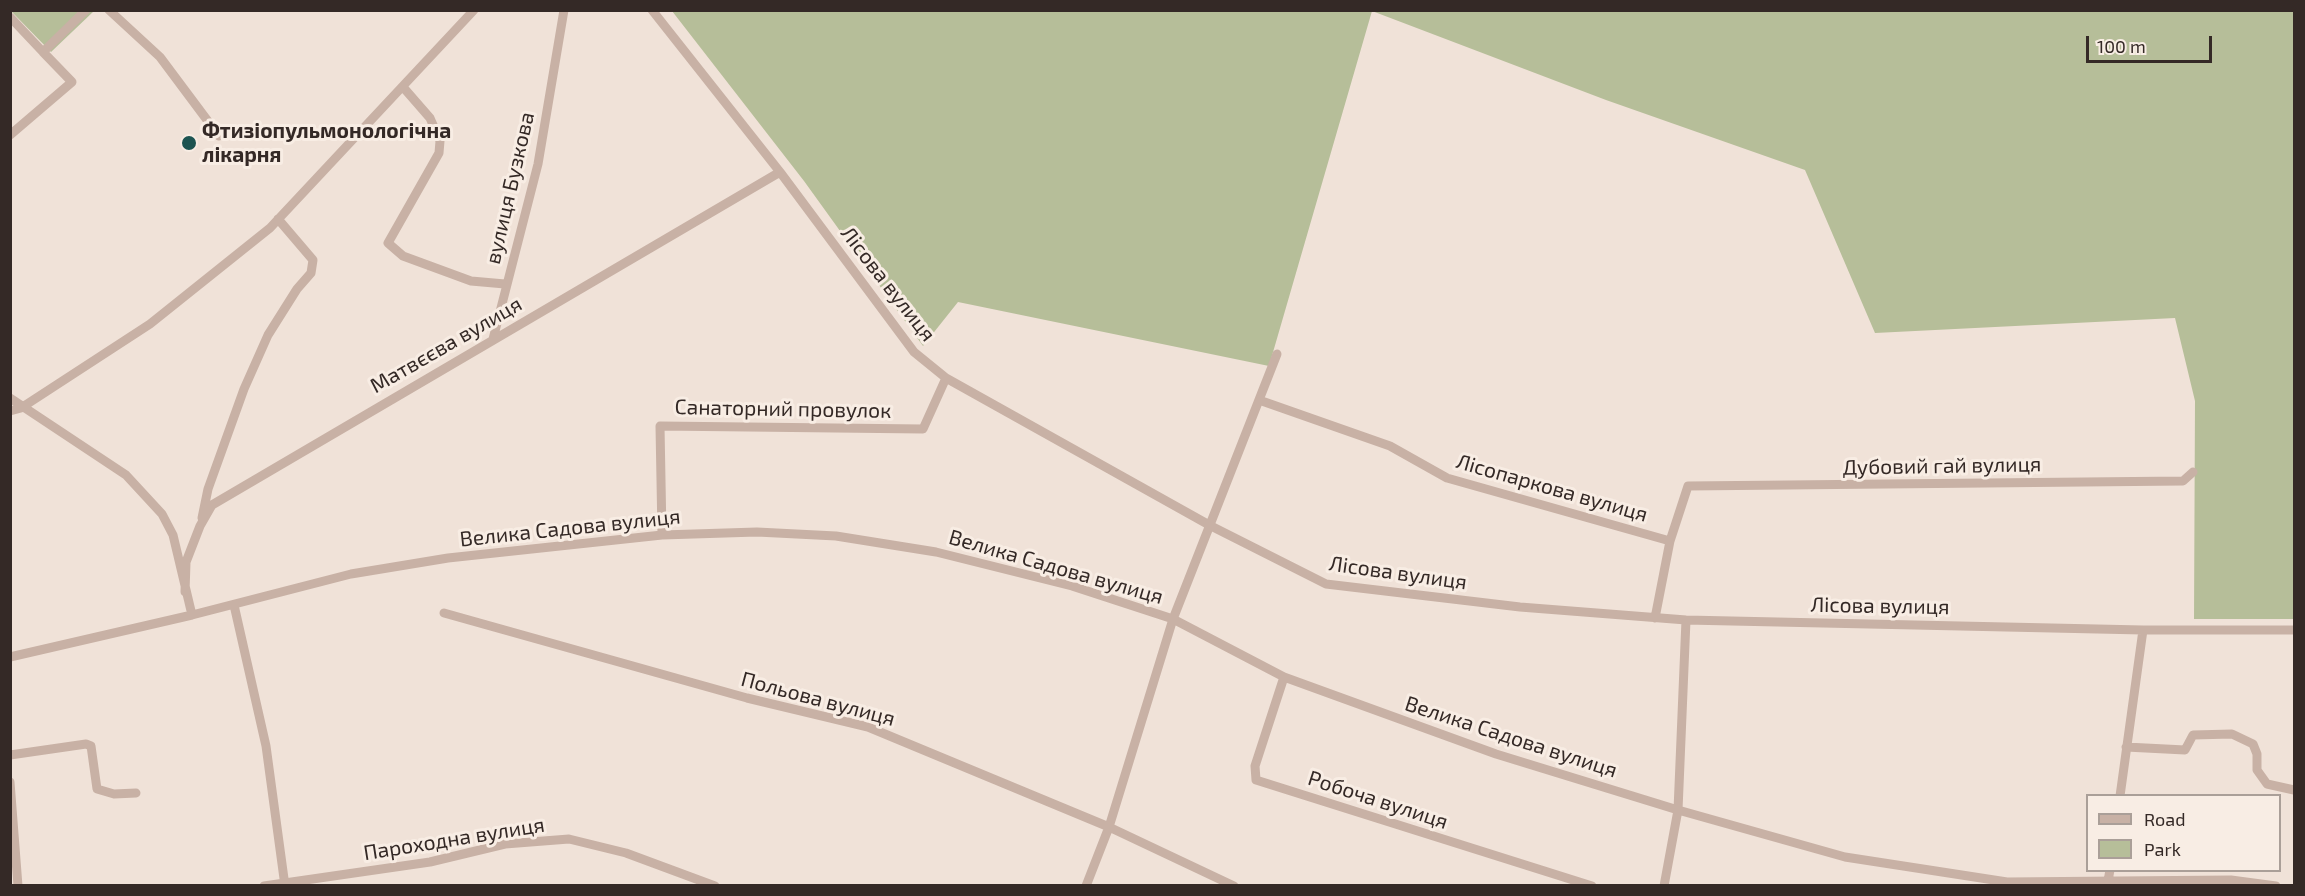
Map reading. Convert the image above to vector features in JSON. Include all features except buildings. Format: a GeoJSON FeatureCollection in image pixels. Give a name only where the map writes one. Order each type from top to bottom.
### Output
{"type":"FeatureCollection","features":[{"type":"Feature","properties":{"kind":"street"},"geometry":{"type":"LineString","coordinates":[[44,52],[86,10]]}},
{"type":"Feature","properties":{"kind":"street"},"geometry":{"type":"LineString","coordinates":[[109,10],[160,57],[219,136]]}},
{"type":"Feature","properties":{"kind":"street"},"geometry":{"type":"LineString","coordinates":[[10,411],[21,408],[150,324],[278,219],[474,10]]}},
{"type":"Feature","properties":{"kind":"street","name":"вулиця Бузкова"},"geometry":{"type":"LineString","coordinates":[[493,339],[538,164],[564,10]]}},
{"type":"Feature","properties":{"kind":"street","name":"Лісова вулиця"},"geometry":{"type":"LineString","coordinates":[[652,10],[780,172],[914,352],[946,378],[1211,526],[1326,584],[1420,597],[1686,620],[2143,630],[2295,630]]}},
{"type":"Feature","properties":{"kind":"street"},"geometry":{"type":"LineString","coordinates":[[10,17],[72,82],[10,135]]}},
{"type":"Feature","properties":{"kind":"street"},"geometry":{"type":"LineString","coordinates":[[403,87],[430,118],[437,132],[439,153],[388,243],[403,256],[471,281],[506,284]]}},
{"type":"Feature","properties":{"kind":"street","name":"Матвєєва вулиця"},"geometry":{"type":"LineString","coordinates":[[185,592],[186,562],[200,526],[212,505],[780,172]]}},
{"type":"Feature","properties":{"kind":"street"},"geometry":{"type":"LineString","coordinates":[[200,526],[208,489],[244,389],[268,335],[297,289],[311,273],[313,260],[278,219]]}},
{"type":"Feature","properties":{"kind":"street"},"geometry":{"type":"LineString","coordinates":[[1086,885],[1109,827],[1173,619],[1277,354]]}},
{"type":"Feature","properties":{"kind":"street","name":"Санаторний провулок"},"geometry":{"type":"LineString","coordinates":[[662,535],[660,426],[924,429],[946,378]]}},
{"type":"Feature","properties":{"kind":"street"},"geometry":{"type":"LineString","coordinates":[[10,399],[126,475],[162,514],[173,535],[192,615]]}},
{"type":"Feature","properties":{"kind":"street","name":"Лісопаркова вулиця"},"geometry":{"type":"LineString","coordinates":[[1259,400],[1390,446],[1447,478],[1670,541]]}},
{"type":"Feature","properties":{"kind":"street","name":"Дубовий гай вулиця"},"geometry":{"type":"LineString","coordinates":[[1670,541],[1688,486],[2183,481],[2193,472]]}},
{"type":"Feature","properties":{"kind":"street","name":"Велика Садова вулиця"},"geometry":{"type":"LineString","coordinates":[[10,657],[234,605],[351,574],[448,558],[662,535],[757,532],[836,536],[936,552],[1072,586],[1173,619],[1284,677],[1496,754],[1678,810],[1845,857],[2007,882],[2108,884],[2231,880],[2276,885]]}},
{"type":"Feature","properties":{"kind":"street"},"geometry":{"type":"LineString","coordinates":[[1656,618],[1670,541]]}},
{"type":"Feature","properties":{"kind":"street"},"geometry":{"type":"LineString","coordinates":[[234,605],[266,746],[285,885]]}},
{"type":"Feature","properties":{"kind":"street","name":"Польова вулиця"},"geometry":{"type":"LineString","coordinates":[[444,614],[747,698],[868,727],[1109,827],[1234,885]]}},
{"type":"Feature","properties":{"kind":"street"},"geometry":{"type":"LineString","coordinates":[[1664,885],[1678,810],[1686,620]]}},
{"type":"Feature","properties":{"kind":"street"},"geometry":{"type":"LineString","coordinates":[[2120,794],[2143,630]]}},
{"type":"Feature","properties":{"kind":"street","name":"Робоча вулиця"},"geometry":{"type":"LineString","coordinates":[[1284,677],[1255,766],[1256,780],[1592,885]]}},
{"type":"Feature","properties":{"kind":"street"},"geometry":{"type":"LineString","coordinates":[[2126,747],[2185,750],[2193,735],[2232,734],[2253,744],[2257,753],[2256,770],[2267,784],[2295,790]]}},
{"type":"Feature","properties":{"kind":"street"},"geometry":{"type":"LineString","coordinates":[[10,755],[86,744],[91,746],[97,789],[114,794],[136,793]]}},
{"type":"Feature","properties":{"kind":"street"},"geometry":{"type":"LineString","coordinates":[[10,782],[18,885]]}},
{"type":"Feature","properties":{"kind":"street","name":"Пароходна вулиця"},"geometry":{"type":"LineString","coordinates":[[264,885],[285,885],[430,862],[505,844],[569,839],[626,852],[715,885]]}},
{"type":"Feature","properties":{"kind":"green space"},"geometry":{"type":"Polygon","coordinates":[[[11,11],[94,11],[51,52],[11,11]]]}},
{"type":"Feature","properties":{"kind":"green space"},"geometry":{"type":"Polygon","coordinates":[[[672,11],[1372,11],[1269,366],[958,302],[923,346],[804,181],[672,11]]]}},
{"type":"Feature","properties":{"kind":"green space"},"geometry":{"type":"Polygon","coordinates":[[[1372,11],[2294,11],[2294,619],[2194,619],[2195,401],[2175,318],[1875,333],[1805,170],[1606,100],[1372,11]]]}},
{"type":"Feature","properties":{"kind":"place","name":"Фтизіопульмонологічна лікарня"},"geometry":{"type":"Point","coordinates":[189,143]}}]}
